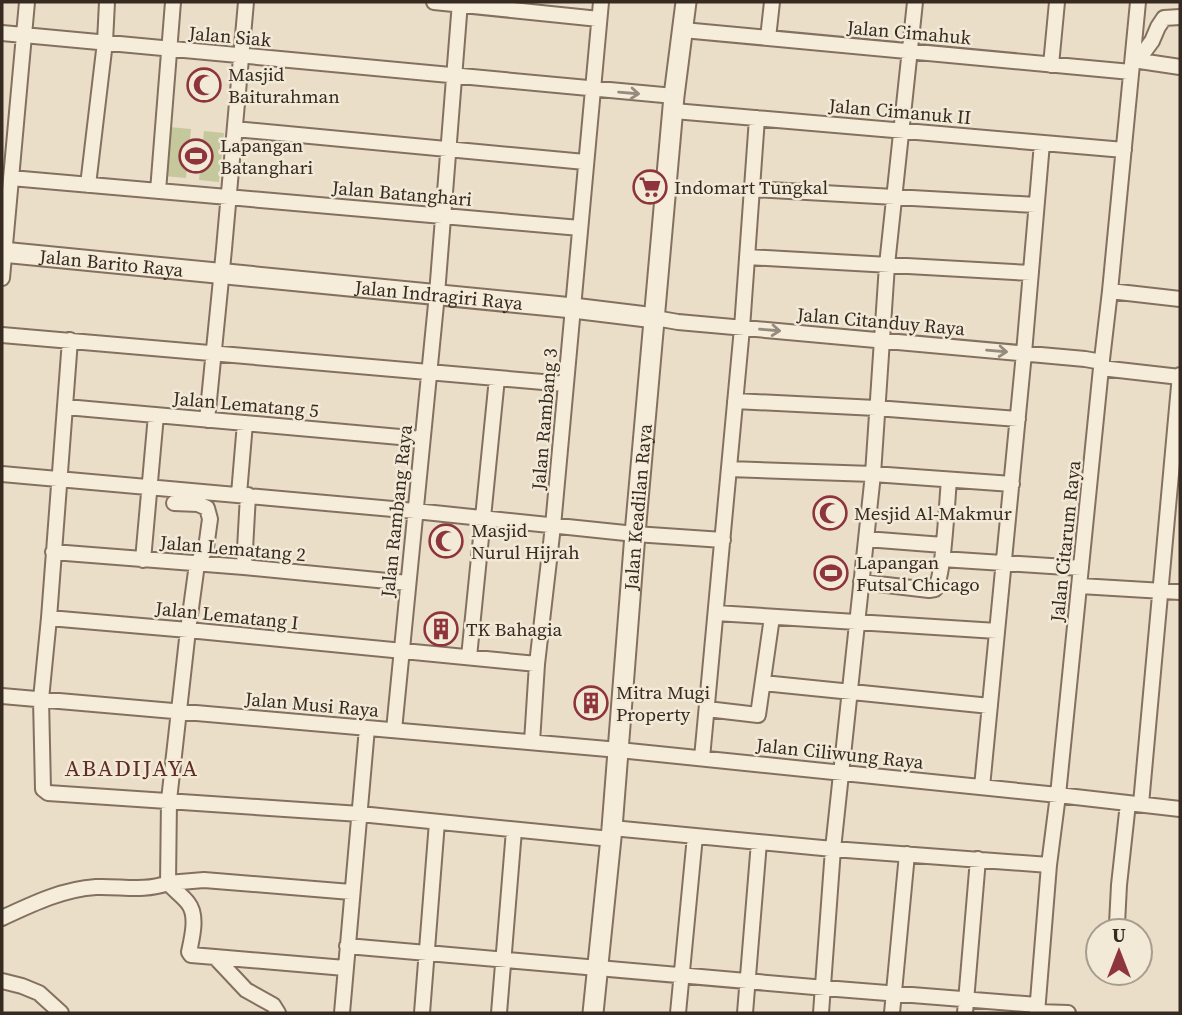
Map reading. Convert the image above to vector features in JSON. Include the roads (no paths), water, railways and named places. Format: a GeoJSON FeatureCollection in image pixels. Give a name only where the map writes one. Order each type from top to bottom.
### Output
{"type":"FeatureCollection","features":[{"type":"Feature","properties":{"kind":"street"},"geometry":{"type":"LineString","coordinates":[[2,278],[27,2]]}},
{"type":"Feature","properties":{"kind":"street"},"geometry":{"type":"LineString","coordinates":[[88,185],[105,42],[107,2]]}},
{"type":"Feature","properties":{"kind":"street"},"geometry":{"type":"LineString","coordinates":[[158,191],[173,2]]}},
{"type":"Feature","properties":{"kind":"street"},"geometry":{"type":"LineString","coordinates":[[207,419],[246,2]]}},
{"type":"Feature","properties":{"kind":"street"},"geometry":{"type":"LineString","coordinates":[[434,2],[599,19]]}},
{"type":"Feature","properties":{"kind":"street","name":"Jalan Rambang 3"},"geometry":{"type":"LineString","coordinates":[[532,742],[537,664],[553,526],[601,2]]}},
{"type":"Feature","properties":{"kind":"street","name":"Jalan Keadilan Raya"},"geometry":{"type":"LineString","coordinates":[[593,1013],[619,750],[635,534],[674,104],[686,2]]}},
{"type":"Feature","properties":{"kind":"street"},"geometry":{"type":"LineString","coordinates":[[768,38],[772,2]]}},
{"type":"Feature","properties":{"kind":"street"},"geometry":{"type":"LineString","coordinates":[[821,1013],[833,849],[873,474],[887,265],[915,2]]}},
{"type":"Feature","properties":{"kind":"street"},"geometry":{"type":"LineString","coordinates":[[1051,65],[1057,2]]}},
{"type":"Feature","properties":{"kind":"street","name":"Jalan Citarum Raya"},"geometry":{"type":"LineString","coordinates":[[1037,1010],[1049,865],[1080,586],[1138,2]]}},
{"type":"Feature","properties":{"kind":"street","name":"Jalan Rambang Raya"},"geometry":{"type":"LineString","coordinates":[[394,730],[437,294],[460,3]]}},
{"type":"Feature","properties":{"kind":"street"},"geometry":{"type":"LineString","coordinates":[[1133,64],[1152,41],[1161,21],[1164,18],[1180,17]]}},
{"type":"Feature","properties":{"kind":"street","name":"Jalan Cimahuk"},"geometry":{"type":"LineString","coordinates":[[684,30],[1051,65],[1133,64],[1180,67]]}},
{"type":"Feature","properties":{"kind":"street","name":"Jalan Siak"},"geometry":{"type":"LineString","coordinates":[[2,33],[593,90]]}},
{"type":"Feature","properties":{"kind":"street","name":"Jalan Cimanuk II"},"geometry":{"type":"LineString","coordinates":[[593,90],[757,118],[1124,150]]}},
{"type":"Feature","properties":{"kind":"street"},"geometry":{"type":"LineString","coordinates":[[702,758],[742,328],[757,118]]}},
{"type":"Feature","properties":{"kind":"street"},"geometry":{"type":"LineString","coordinates":[[235,129],[585,162]]}},
{"type":"Feature","properties":{"kind":"street"},"geometry":{"type":"LineString","coordinates":[[982,787],[1042,143]]}},
{"type":"Feature","properties":{"kind":"street","name":"Jalan Batanghari"},"geometry":{"type":"LineString","coordinates":[[11,178],[580,228]]}},
{"type":"Feature","properties":{"kind":"street"},"geometry":{"type":"LineString","coordinates":[[752,189],[1036,205]]}},
{"type":"Feature","properties":{"kind":"street","name":"Jalan Barito Raya"},"geometry":{"type":"LineString","coordinates":[[3,252],[221,273]]}},
{"type":"Feature","properties":{"kind":"street"},"geometry":{"type":"LineString","coordinates":[[747,257],[1031,273]]}},
{"type":"Feature","properties":{"kind":"street","name":"Jalan Indragiri Raya"},"geometry":{"type":"LineString","coordinates":[[221,273],[656,318]]}},
{"type":"Feature","properties":{"kind":"street"},"geometry":{"type":"LineString","coordinates":[[1110,291],[1180,299]]}},
{"type":"Feature","properties":{"kind":"street","name":"Jalan Citanduy Raya"},"geometry":{"type":"LineString","coordinates":[[656,318],[1024,353],[1180,376]]}},
{"type":"Feature","properties":{"kind":"street"},"geometry":{"type":"LineString","coordinates":[[2,335],[566,384]]}},
{"type":"Feature","properties":{"kind":"street"},"geometry":{"type":"LineString","coordinates":[[70,341],[41,699],[43,789],[48,793],[360,814],[513,830],[695,836],[1049,865]]}},
{"type":"Feature","properties":{"kind":"street"},"geometry":{"type":"LineString","coordinates":[[1118,917],[1119,885],[1134,803],[1160,591],[1174,521],[1180,376]]}},
{"type":"Feature","properties":{"kind":"street"},"geometry":{"type":"LineString","coordinates":[[469,657],[497,379]]}},
{"type":"Feature","properties":{"kind":"street"},"geometry":{"type":"LineString","coordinates":[[735,401],[1018,419]]}},
{"type":"Feature","properties":{"kind":"street","name":"Jalan Lematang 5"},"geometry":{"type":"LineString","coordinates":[[66,407],[422,439]]}},
{"type":"Feature","properties":{"kind":"street"},"geometry":{"type":"LineString","coordinates":[[143,560],[156,415]]}},
{"type":"Feature","properties":{"kind":"street"},"geometry":{"type":"LineString","coordinates":[[244,567],[246,423]]}},
{"type":"Feature","properties":{"kind":"street"},"geometry":{"type":"LineString","coordinates":[[729,469],[873,474],[1012,484]]}},
{"type":"Feature","properties":{"kind":"street"},"geometry":{"type":"LineString","coordinates":[[2,474],[723,540]]}},
{"type":"Feature","properties":{"kind":"street"},"geometry":{"type":"LineString","coordinates":[[861,582],[929,590],[939,585],[949,480]]}},
{"type":"Feature","properties":{"kind":"street"},"geometry":{"type":"LineString","coordinates":[[174,503],[198,504],[206,508],[210,519],[206,548],[197,564],[169,800],[168,883],[193,911],[193,936],[189,952],[191,955],[345,968]]}},
{"type":"Feature","properties":{"kind":"street"},"geometry":{"type":"LineString","coordinates":[[866,539],[1004,564],[1081,568]]}},
{"type":"Feature","properties":{"kind":"street","name":"Jalan Lematang 2"},"geometry":{"type":"LineString","coordinates":[[53,552],[408,583]]}},
{"type":"Feature","properties":{"kind":"street"},"geometry":{"type":"LineString","coordinates":[[1080,586],[1180,592]]}},
{"type":"Feature","properties":{"kind":"street"},"geometry":{"type":"LineString","coordinates":[[716,613],[997,631]]}},
{"type":"Feature","properties":{"kind":"street"},"geometry":{"type":"LineString","coordinates":[[707,709],[758,715],[772,617]]}},
{"type":"Feature","properties":{"kind":"street","name":"Jalan Lematang I"},"geometry":{"type":"LineString","coordinates":[[49,618],[537,664]]}},
{"type":"Feature","properties":{"kind":"street"},"geometry":{"type":"LineString","coordinates":[[763,683],[990,706]]}},
{"type":"Feature","properties":{"kind":"street","name":"Jalan Musi Raya"},"geometry":{"type":"LineString","coordinates":[[2,696],[619,750]]}},
{"type":"Feature","properties":{"kind":"street"},"geometry":{"type":"LineString","coordinates":[[342,1013],[367,728]]}},
{"type":"Feature","properties":{"kind":"street","name":"Jalan Ciliwung Raya"},"geometry":{"type":"LineString","coordinates":[[619,750],[1180,809]]}},
{"type":"Feature","properties":{"kind":"street"},"geometry":{"type":"LineString","coordinates":[[422,1013],[437,822]]}},
{"type":"Feature","properties":{"kind":"street"},"geometry":{"type":"LineString","coordinates":[[499,1013],[513,830]]}},
{"type":"Feature","properties":{"kind":"street"},"geometry":{"type":"LineString","coordinates":[[678,1013],[695,836]]}},
{"type":"Feature","properties":{"kind":"street"},"geometry":{"type":"LineString","coordinates":[[745,1013],[760,842]]}},
{"type":"Feature","properties":{"kind":"street"},"geometry":{"type":"LineString","coordinates":[[892,1013],[907,855]]}},
{"type":"Feature","properties":{"kind":"street"},"geometry":{"type":"LineString","coordinates":[[966,1006],[978,859]]}},
{"type":"Feature","properties":{"kind":"street"},"geometry":{"type":"LineString","coordinates":[[2,918],[39,901],[84,888],[146,889],[168,883],[204,880],[351,892]]}},
{"type":"Feature","properties":{"kind":"street"},"geometry":{"type":"LineString","coordinates":[[347,946],[893,993],[966,1006],[1068,1013]]}},
{"type":"Feature","properties":{"kind":"street"},"geometry":{"type":"LineString","coordinates":[[215,957],[246,990],[273,1005],[278,1013]]}},
{"type":"Feature","properties":{"kind":"street"},"geometry":{"type":"LineString","coordinates":[[2,981],[39,993],[61,1013]]}},
{"type":"Feature","properties":{"kind":"place","name":"Masjid Baiturahman"},"geometry":{"type":"Point","coordinates":[204,85]}},
{"type":"Feature","properties":{"kind":"place","name":"Lapangan Batanghari"},"geometry":{"type":"Point","coordinates":[196,156]}},
{"type":"Feature","properties":{"kind":"place","name":"Indomart Tungkal"},"geometry":{"type":"Point","coordinates":[650,187]}},
{"type":"Feature","properties":{"kind":"place","name":"Mesjid Al-Makmur"},"geometry":{"type":"Point","coordinates":[830,513]}},
{"type":"Feature","properties":{"kind":"place","name":"Masjid Nurul Hijrah"},"geometry":{"type":"Point","coordinates":[446,541]}},
{"type":"Feature","properties":{"kind":"place","name":"Lapangan Futsal Chicago"},"geometry":{"type":"Point","coordinates":[831,573]}},
{"type":"Feature","properties":{"kind":"place","name":"TK Bahagia"},"geometry":{"type":"Point","coordinates":[441,629]}},
{"type":"Feature","properties":{"kind":"place","name":"Mitra Mugi Property"},"geometry":{"type":"Point","coordinates":[591,703]}},
{"type":"Feature","properties":{"kind":"district","name":"ABADIJAYA"},"geometry":{"type":"Point","coordinates":[132,768]}}]}
